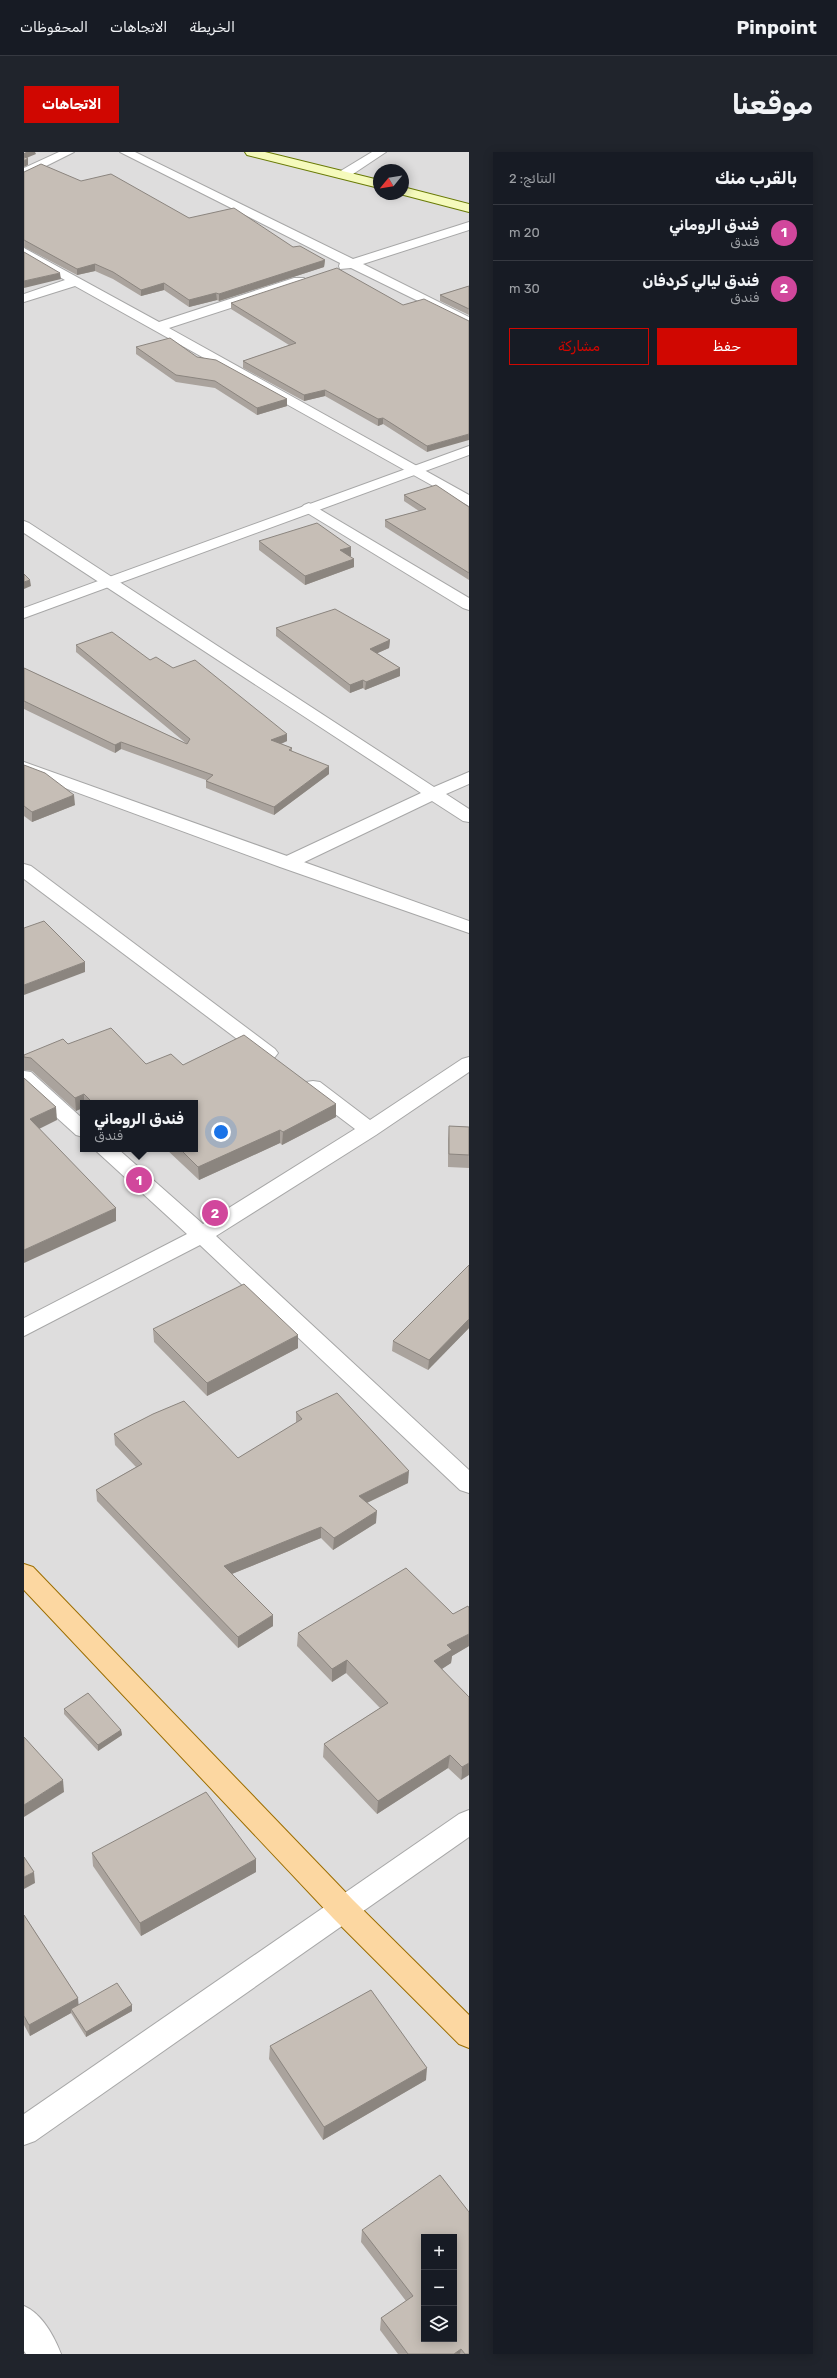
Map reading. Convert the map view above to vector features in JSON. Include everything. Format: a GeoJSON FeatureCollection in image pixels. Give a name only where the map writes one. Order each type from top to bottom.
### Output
{"type":"FeatureCollection","features":[{"type":"Feature","properties":{"kind":"main road"},"geometry":{"type":"LineString","coordinates":[[251,152],[373,182]]}},
{"type":"Feature","properties":{"kind":"main road"},"geometry":{"type":"LineString","coordinates":[[296,152],[373,170]]}},
{"type":"Feature","properties":{"kind":"main road"},"geometry":{"type":"LineString","coordinates":[[409,180],[469,195]]}},
{"type":"Feature","properties":{"kind":"main road"},"geometry":{"type":"LineString","coordinates":[[409,193],[469,208]]}},
{"type":"Feature","properties":{"kind":"main road"},"geometry":{"type":"LineString","coordinates":[[24,1574],[343,1909],[469,2035]]}},
{"type":"Feature","properties":{"kind":"street"},"geometry":{"type":"LineString","coordinates":[[24,173],[68,152]]}},
{"type":"Feature","properties":{"kind":"street"},"geometry":{"type":"LineString","coordinates":[[126,152],[469,322]]}},
{"type":"Feature","properties":{"kind":"street"},"geometry":{"type":"LineString","coordinates":[[343,175],[380,152]]}},
{"type":"Feature","properties":{"kind":"street"},"geometry":{"type":"LineString","coordinates":[[330,271],[469,226]]}},
{"type":"Feature","properties":{"kind":"street"},"geometry":{"type":"LineString","coordinates":[[24,252],[469,501]]}},
{"type":"Feature","properties":{"kind":"street"},"geometry":{"type":"LineString","coordinates":[[157,327],[314,276]]}},
{"type":"Feature","properties":{"kind":"street"},"geometry":{"type":"LineString","coordinates":[[24,298],[77,281]]}},
{"type":"Feature","properties":{"kind":"street"},"geometry":{"type":"LineString","coordinates":[[24,613],[469,450]]}},
{"type":"Feature","properties":{"kind":"street"},"geometry":{"type":"LineString","coordinates":[[309,508],[469,605]]}},
{"type":"Feature","properties":{"kind":"street"},"geometry":{"type":"LineString","coordinates":[[24,526],[469,817]]}},
{"type":"Feature","properties":{"kind":"street"},"geometry":{"type":"LineString","coordinates":[[24,767],[287,864],[469,927]]}},
{"type":"Feature","properties":{"kind":"street"},"geometry":{"type":"LineString","coordinates":[[287,864],[432,793],[469,777]]}},
{"type":"Feature","properties":{"kind":"street"},"geometry":{"type":"LineString","coordinates":[[24,870],[282,1064]]}},
{"type":"Feature","properties":{"kind":"street"},"geometry":{"type":"LineString","coordinates":[[24,1328],[202,1235],[370,1130],[469,1063]]}},
{"type":"Feature","properties":{"kind":"street"},"geometry":{"type":"LineString","coordinates":[[24,1078],[80,1127]]}},
{"type":"Feature","properties":{"kind":"street"},"geometry":{"type":"LineString","coordinates":[[300,1078],[370,1130]]}},
{"type":"Feature","properties":{"kind":"street"},"geometry":{"type":"LineString","coordinates":[[107,1152],[202,1235],[469,1484]]}},
{"type":"Feature","properties":{"kind":"street"},"geometry":{"type":"LineString","coordinates":[[24,2131],[469,1822]]}},
{"type":"Feature","properties":{"kind":"street"},"geometry":{"type":"LineString","coordinates":[[24,2322],[45,2354]]}},
{"type":"Feature","properties":{"kind":"shaded area"},"geometry":{"type":"Polygon","coordinates":[[[24,152],[469,152],[469,2354],[24,2354],[24,152]]]}},
{"type":"Feature","properties":{"kind":"building"},"geometry":{"type":"Polygon","coordinates":[[[41,164],[81,181],[111,174],[189,218],[234,208],[293,247],[300,246],[325,260],[219,294],[216,293],[189,300],[164,283],[141,290],[113,272],[95,264],[77,269],[24,240],[24,172],[41,164]]]}},
{"type":"Feature","properties":{"kind":"building"},"geometry":{"type":"Polygon","coordinates":[[[24,252],[60,273],[24,281],[24,252]]]}},
{"type":"Feature","properties":{"kind":"building"},"geometry":{"type":"Polygon","coordinates":[[[337,268],[403,305],[424,299],[469,321],[469,434],[427,446],[383,418],[378,419],[325,390],[304,395],[243,361],[296,343],[231,303],[337,268]]]}},
{"type":"Feature","properties":{"kind":"building"},"geometry":{"type":"Polygon","coordinates":[[[469,286],[469,309],[440,295],[469,286]]]}},
{"type":"Feature","properties":{"kind":"building"},"geometry":{"type":"Polygon","coordinates":[[[170,338],[197,357],[216,360],[287,399],[257,408],[215,381],[176,375],[136,347],[170,338]]]}},
{"type":"Feature","properties":{"kind":"building"},"geometry":{"type":"Polygon","coordinates":[[[436,485],[469,507],[469,573],[385,520],[426,509],[404,495],[436,485]]]}},
{"type":"Feature","properties":{"kind":"building"},"geometry":{"type":"Polygon","coordinates":[[[317,523],[351,547],[340,550],[354,559],[305,576],[259,541],[317,523]]]}},
{"type":"Feature","properties":{"kind":"building"},"geometry":{"type":"Polygon","coordinates":[[[24,574],[30,580],[24,582],[24,574]]]}},
{"type":"Feature","properties":{"kind":"building"},"geometry":{"type":"Polygon","coordinates":[[[335,609],[390,640],[370,649],[400,668],[366,682],[363,680],[350,685],[276,628],[335,609]]]}},
{"type":"Feature","properties":{"kind":"building"},"geometry":{"type":"Polygon","coordinates":[[[112,632],[150,660],[156,657],[173,668],[195,660],[287,734],[271,740],[292,748],[289,750],[329,766],[274,807],[206,781],[213,775],[121,742],[115,745],[24,701],[24,668],[187,744],[190,739],[76,645],[112,632]]]}},
{"type":"Feature","properties":{"kind":"building"},"geometry":{"type":"Polygon","coordinates":[[[24,765],[45,773],[74,795],[32,812],[24,806],[24,765]]]}},
{"type":"Feature","properties":{"kind":"building"},"geometry":{"type":"Polygon","coordinates":[[[44,921],[85,962],[24,985],[24,928],[44,921]]]}},
{"type":"Feature","properties":{"kind":"building"},"geometry":{"type":"Polygon","coordinates":[[[111,1028],[146,1064],[171,1054],[183,1065],[244,1035],[336,1104],[283,1132],[280,1130],[198,1167],[183,1152],[198,1152],[198,1100],[90,1100],[84,1094],[75,1098],[31,1058],[24,1057],[24,1055],[63,1039],[68,1044],[111,1028]]]}},
{"type":"Feature","properties":{"kind":"building"},"geometry":{"type":"Polygon","coordinates":[[[24,1078],[56,1107],[30,1119],[116,1208],[24,1250],[24,1078]]]}},
{"type":"Feature","properties":{"kind":"building"},"geometry":{"type":"Polygon","coordinates":[[[449,1126],[469,1127],[469,1155],[449,1154],[449,1126]]]}},
{"type":"Feature","properties":{"kind":"building"},"geometry":{"type":"Polygon","coordinates":[[[469,1265],[469,1319],[429,1360],[393,1341],[469,1265]]]}},
{"type":"Feature","properties":{"kind":"building"},"geometry":{"type":"Polygon","coordinates":[[[244,1284],[298,1335],[207,1383],[153,1329],[244,1284]]]}},
{"type":"Feature","properties":{"kind":"building"},"geometry":{"type":"Polygon","coordinates":[[[337,1393],[409,1471],[359,1496],[377,1511],[334,1538],[321,1527],[224,1566],[273,1615],[238,1637],[96,1490],[142,1464],[114,1434],[153,1414],[184,1401],[238,1458],[302,1419],[296,1412],[337,1393]]]}},
{"type":"Feature","properties":{"kind":"building"},"geometry":{"type":"Polygon","coordinates":[[[406,1568],[453,1614],[468,1606],[469,1608],[469,1634],[447,1645],[452,1650],[434,1661],[469,1697],[469,1763],[462,1767],[450,1755],[378,1801],[324,1744],[388,1703],[347,1660],[332,1669],[298,1633],[406,1568]]]}},
{"type":"Feature","properties":{"kind":"building"},"geometry":{"type":"Polygon","coordinates":[[[88,1693],[121,1730],[98,1745],[64,1709],[88,1693]]]}},
{"type":"Feature","properties":{"kind":"building"},"geometry":{"type":"Polygon","coordinates":[[[24,1737],[63,1780],[24,1805],[24,1737]]]}},
{"type":"Feature","properties":{"kind":"building"},"geometry":{"type":"Polygon","coordinates":[[[206,1792],[256,1859],[140,1923],[92,1853],[206,1792]]]}},
{"type":"Feature","properties":{"kind":"building"},"geometry":{"type":"Polygon","coordinates":[[[24,1857],[34,1872],[24,1877],[24,1857]]]}},
{"type":"Feature","properties":{"kind":"building"},"geometry":{"type":"Polygon","coordinates":[[[24,1915],[78,1998],[29,2025],[24,2016],[24,1915]]]}},
{"type":"Feature","properties":{"kind":"building"},"geometry":{"type":"Polygon","coordinates":[[[117,1983],[132,2005],[86,2032],[71,2009],[117,1983]]]}},
{"type":"Feature","properties":{"kind":"building"},"geometry":{"type":"Polygon","coordinates":[[[371,1990],[427,2068],[324,2127],[270,2046],[371,1990]]]}},
{"type":"Feature","properties":{"kind":"building"},"geometry":{"type":"Polygon","coordinates":[[[440,2175],[469,2212],[469,2354],[465,2354],[461,2349],[454,2354],[408,2354],[381,2318],[413,2296],[362,2230],[440,2175]]]}},
{"type":"Feature","properties":{"kind":"place","name":"فندق الروماني"},"geometry":{"type":"Point","coordinates":[139,1180]}},
{"type":"Feature","properties":{"kind":"place","name":"فندق ليالي كردفان"},"geometry":{"type":"Point","coordinates":[215,1213]}}]}
